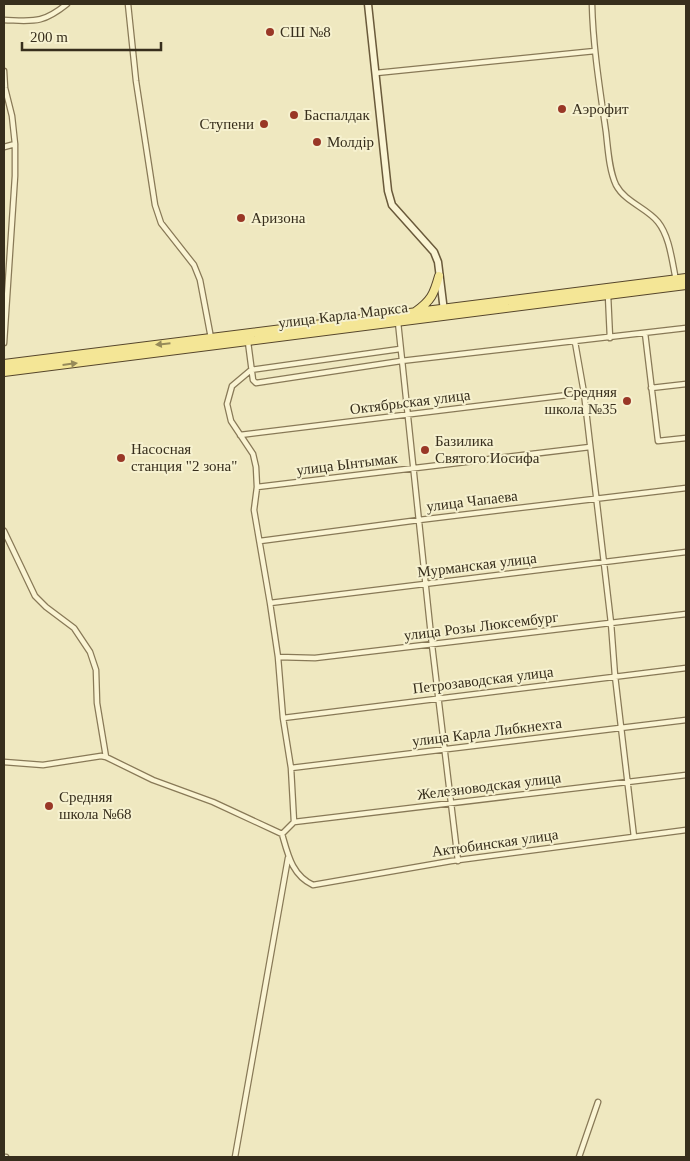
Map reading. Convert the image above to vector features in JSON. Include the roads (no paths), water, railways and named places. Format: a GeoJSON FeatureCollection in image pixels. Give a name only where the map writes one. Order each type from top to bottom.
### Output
{"type":"FeatureCollection","features":[{"type":"Feature","properties":{"kind":"main road"},"geometry":{"type":"LineString","coordinates":[[414,312],[427,303],[434,294],[439,276]]}},
{"type":"Feature","properties":{"kind":"main road","name":"улица Карла Маркса"},"geometry":{"type":"LineString","coordinates":[[4,372],[414,312],[444,312],[608,295],[676,283],[686,278]]}},
{"type":"Feature","properties":{"kind":"main road","name":"улица Карла Маркса"},"geometry":{"type":"LineString","coordinates":[[4,364],[212,343],[248,342],[398,322],[444,312],[676,283],[686,285]]}},
{"type":"Feature","properties":{"kind":"street"},"geometry":{"type":"LineString","coordinates":[[4,20],[41,21],[53,15],[66,4]]}},
{"type":"Feature","properties":{"kind":"street"},"geometry":{"type":"LineString","coordinates":[[128,4],[136,81],[155,205],[161,223],[194,265],[200,280],[212,343]]}},
{"type":"Feature","properties":{"kind":"street"},"geometry":{"type":"LineString","coordinates":[[368,4],[388,191],[392,205],[434,252],[438,262],[444,312]]}},
{"type":"Feature","properties":{"kind":"street"},"geometry":{"type":"LineString","coordinates":[[592,4],[594,51],[610,162],[616,186],[626,197],[657,220],[662,228],[676,283]]}},
{"type":"Feature","properties":{"kind":"street"},"geometry":{"type":"LineString","coordinates":[[376,74],[594,51]]}},
{"type":"Feature","properties":{"kind":"street"},"geometry":{"type":"LineString","coordinates":[[4,72],[15,144],[4,343]]}},
{"type":"Feature","properties":{"kind":"street"},"geometry":{"type":"LineString","coordinates":[[4,146],[15,144]]}},
{"type":"Feature","properties":{"kind":"street"},"geometry":{"type":"LineString","coordinates":[[608,295],[610,338]]}},
{"type":"Feature","properties":{"kind":"street"},"geometry":{"type":"LineString","coordinates":[[398,322],[432,645],[458,861]]}},
{"type":"Feature","properties":{"kind":"street"},"geometry":{"type":"LineString","coordinates":[[248,342],[251,370],[253,380],[256,383],[401,361],[686,328]]}},
{"type":"Feature","properties":{"kind":"street"},"geometry":{"type":"LineString","coordinates":[[645,333],[658,441],[686,438]]}},
{"type":"Feature","properties":{"kind":"street"},"geometry":{"type":"LineString","coordinates":[[576,342],[584,393],[611,623],[634,837]]}},
{"type":"Feature","properties":{"kind":"street"},"geometry":{"type":"LineString","coordinates":[[282,834],[294,822],[278,658],[254,510],[257,488],[256,467],[252,454],[231,421],[227,404],[232,386],[251,370],[400,349]]}},
{"type":"Feature","properties":{"kind":"street"},"geometry":{"type":"LineString","coordinates":[[651,388],[686,384]]}},
{"type":"Feature","properties":{"kind":"street","name":"Октябрьская улица"},"geometry":{"type":"LineString","coordinates":[[240,435],[584,393]]}},
{"type":"Feature","properties":{"kind":"street","name":"улица Ынтымак"},"geometry":{"type":"LineString","coordinates":[[257,488],[590,446]]}},
{"type":"Feature","properties":{"kind":"street","name":"улица Чапаева"},"geometry":{"type":"LineString","coordinates":[[260,541],[686,488]]}},
{"type":"Feature","properties":{"kind":"street"},"geometry":{"type":"LineString","coordinates":[[4,530],[35,596],[46,607],[74,628],[90,652],[96,670],[97,703],[106,757]]}},
{"type":"Feature","properties":{"kind":"street","name":"Мурманская улица"},"geometry":{"type":"LineString","coordinates":[[270,603],[686,552]]}},
{"type":"Feature","properties":{"kind":"street","name":"улица Розы Люксембург"},"geometry":{"type":"LineString","coordinates":[[278,658],[315,658],[686,614]]}},
{"type":"Feature","properties":{"kind":"street","name":"Петрозаводская улица"},"geometry":{"type":"LineString","coordinates":[[283,718],[686,668]]}},
{"type":"Feature","properties":{"kind":"street","name":"улица Карла Либкнехта"},"geometry":{"type":"LineString","coordinates":[[290,768],[686,720]]}},
{"type":"Feature","properties":{"kind":"street"},"geometry":{"type":"LineString","coordinates":[[4,762],[43,765],[106,757],[153,780],[213,802],[282,834]]}},
{"type":"Feature","properties":{"kind":"street","name":"Железноводская улица"},"geometry":{"type":"LineString","coordinates":[[294,822],[686,775]]}},
{"type":"Feature","properties":{"kind":"street","name":"Актюбинская улица"},"geometry":{"type":"LineString","coordinates":[[288,858],[302,879],[313,884],[458,861],[686,830]]}},
{"type":"Feature","properties":{"kind":"street"},"geometry":{"type":"LineString","coordinates":[[235,1157],[288,858],[282,834]]}},
{"type":"Feature","properties":{"kind":"street"},"geometry":{"type":"LineString","coordinates":[[579,1157],[598,1102]]}},
{"type":"Feature","properties":{"kind":"place","name":"СШ №8"},"geometry":{"type":"Point","coordinates":[270,32]}},
{"type":"Feature","properties":{"kind":"place","name":"Аэрофит"},"geometry":{"type":"Point","coordinates":[562,109]}},
{"type":"Feature","properties":{"kind":"place","name":"Баспалдак"},"geometry":{"type":"Point","coordinates":[294,115]}},
{"type":"Feature","properties":{"kind":"place","name":"Ступени"},"geometry":{"type":"Point","coordinates":[264,124]}},
{"type":"Feature","properties":{"kind":"place","name":"Молдiр"},"geometry":{"type":"Point","coordinates":[317,142]}},
{"type":"Feature","properties":{"kind":"place","name":"Аризона"},"geometry":{"type":"Point","coordinates":[241,218]}},
{"type":"Feature","properties":{"kind":"place","name":"Средняя школа №35"},"geometry":{"type":"Point","coordinates":[627,401]}},
{"type":"Feature","properties":{"kind":"place","name":"Базилика Святого Иосифа"},"geometry":{"type":"Point","coordinates":[425,450]}},
{"type":"Feature","properties":{"kind":"place","name":"Насосная станция \"2 зона\""},"geometry":{"type":"Point","coordinates":[121,458]}},
{"type":"Feature","properties":{"kind":"place","name":"Средняя школа №68"},"geometry":{"type":"Point","coordinates":[49,806]}}]}
